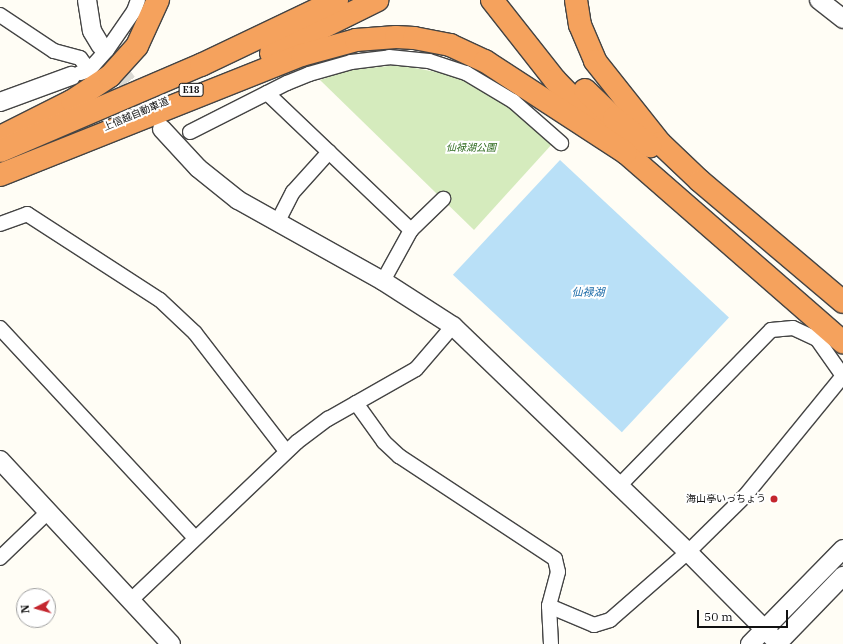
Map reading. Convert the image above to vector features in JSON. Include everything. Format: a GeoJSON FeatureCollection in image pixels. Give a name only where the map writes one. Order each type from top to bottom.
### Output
{"type":"FeatureCollection","features":[{"type":"Feature","properties":{"kind":"highway"},"geometry":{"type":"LineString","coordinates":[[0,137],[72,101],[110,76],[137,46],[158,0]]}},
{"type":"Feature","properties":{"kind":"highway","name":"上信越自動車道"},"geometry":{"type":"LineString","coordinates":[[0,152],[201,65],[337,0]]}},
{"type":"Feature","properties":{"kind":"highway","name":"上信越自動車道"},"geometry":{"type":"LineString","coordinates":[[0,171],[211,81],[378,0]]}},
{"type":"Feature","properties":{"kind":"highway"},"geometry":{"type":"LineString","coordinates":[[492,0],[555,80],[626,153],[843,342]]}},
{"type":"Feature","properties":{"kind":"highway"},"geometry":{"type":"LineString","coordinates":[[510,0],[551,54],[594,100],[637,136],[700,181]]}},
{"type":"Feature","properties":{"kind":"highway"},"geometry":{"type":"LineString","coordinates":[[576,0],[580,25],[595,61],[660,143],[700,181],[843,302]]}},
{"type":"Feature","properties":{"kind":"highway"},"geometry":{"type":"LineString","coordinates":[[0,175],[302,55],[356,40],[396,37],[414,38],[450,45],[485,61],[626,153]]}},
{"type":"Feature","properties":{"kind":"street"},"geometry":{"type":"LineString","coordinates":[[87,0],[92,31],[101,46]]}},
{"type":"Feature","properties":{"kind":"street"},"geometry":{"type":"LineString","coordinates":[[0,102],[88,70],[115,39],[134,11],[138,0]]}},
{"type":"Feature","properties":{"kind":"street"},"geometry":{"type":"LineString","coordinates":[[819,0],[843,19]]}},
{"type":"Feature","properties":{"kind":"street"},"geometry":{"type":"LineString","coordinates":[[0,15],[54,51],[80,58],[88,70]]}},
{"type":"Feature","properties":{"kind":"street"},"geometry":{"type":"LineString","coordinates":[[190,132],[267,93],[309,74],[351,62],[389,57],[429,61],[466,73],[498,90],[519,105],[561,143]]}},
{"type":"Feature","properties":{"kind":"street"},"geometry":{"type":"LineString","coordinates":[[267,93],[411,230]]}},
{"type":"Feature","properties":{"kind":"street"},"geometry":{"type":"LineString","coordinates":[[162,129],[193,163],[219,186],[277,224],[382,281],[453,326],[688,552],[778,644],[843,576]]}},
{"type":"Feature","properties":{"kind":"street"},"geometry":{"type":"LineString","coordinates":[[277,224],[298,186],[329,152]]}},
{"type":"Feature","properties":{"kind":"street"},"geometry":{"type":"LineString","coordinates":[[382,281],[411,230],[443,199]]}},
{"type":"Feature","properties":{"kind":"street"},"geometry":{"type":"LineString","coordinates":[[0,224],[27,214],[171,310],[195,333],[286,452]]}},
{"type":"Feature","properties":{"kind":"street"},"geometry":{"type":"LineString","coordinates":[[130,601],[286,452],[328,419],[416,369],[453,326]]}},
{"type":"Feature","properties":{"kind":"street"},"geometry":{"type":"LineString","coordinates":[[0,328],[195,538]]}},
{"type":"Feature","properties":{"kind":"street"},"geometry":{"type":"LineString","coordinates":[[549,606],[588,624],[604,623],[688,552],[762,477],[843,376],[817,340],[793,328],[771,330],[619,486]]}},
{"type":"Feature","properties":{"kind":"street"},"geometry":{"type":"LineString","coordinates":[[356,403],[384,442],[399,456],[555,559],[558,572],[549,606],[551,644]]}},
{"type":"Feature","properties":{"kind":"street"},"geometry":{"type":"LineString","coordinates":[[0,460],[171,644]]}},
{"type":"Feature","properties":{"kind":"street"},"geometry":{"type":"LineString","coordinates":[[0,558],[48,512]]}},
{"type":"Feature","properties":{"kind":"street"},"geometry":{"type":"LineString","coordinates":[[750,644],[843,549]]}},
{"type":"Feature","properties":{"kind":"green space","name":"仙禄湖公園"},"geometry":{"type":"Polygon","coordinates":[[[399,65],[452,75],[474,84],[509,105],[553,143],[474,230],[320,80],[349,70],[399,65]]]}},
{"type":"Feature","properties":{"kind":"water","name":"仙禄湖"},"geometry":{"type":"Polygon","coordinates":[[[560,160],[729,318],[622,432],[453,275],[560,160]]]}},
{"type":"Feature","properties":{"kind":"tunnel"},"geometry":{"type":"LineString","coordinates":[[101,46],[159,125]]}},
{"type":"Feature","properties":{"kind":"place","name":"海山亭いっちょう"},"geometry":{"type":"Point","coordinates":[774,499]}}]}
